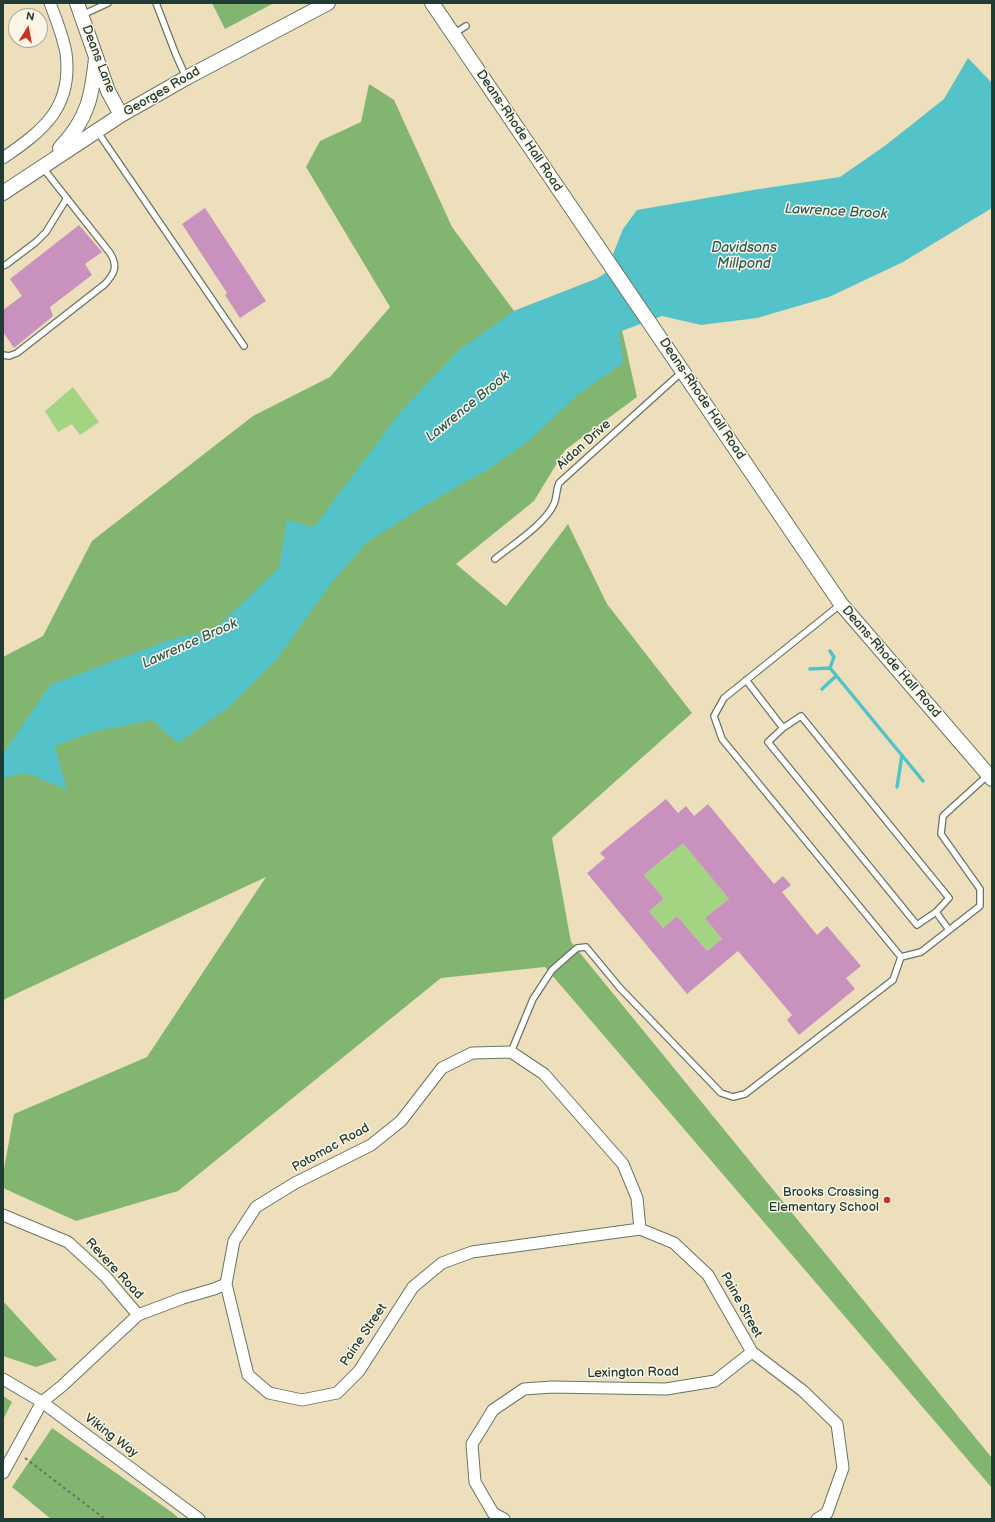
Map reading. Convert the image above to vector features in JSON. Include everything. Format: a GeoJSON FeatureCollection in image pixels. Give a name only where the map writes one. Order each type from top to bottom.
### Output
{"type":"FeatureCollection","features":[{"type":"Feature","properties":{"kind":"street"},"geometry":{"type":"LineString","coordinates":[[3,158],[27,142],[41,130],[51,118],[62,100],[66,77],[66,52],[50,3]]}},
{"type":"Feature","properties":{"kind":"street","name":"Georges Road"},"geometry":{"type":"LineString","coordinates":[[3,193],[122,115],[186,78],[328,3]]}},
{"type":"Feature","properties":{"kind":"street","name":"Deans-Rhode Hall Road"},"geometry":{"type":"LineString","coordinates":[[432,3],[841,604],[991,775]]}},
{"type":"Feature","properties":{"kind":"street","name":"Deans Lane"},"geometry":{"type":"LineString","coordinates":[[79,9],[108,91],[122,115]]}},
{"type":"Feature","properties":{"kind":"street"},"geometry":{"type":"LineString","coordinates":[[43,166],[73,134],[84,113],[91,96],[96,58]]}},
{"type":"Feature","properties":{"kind":"street"},"geometry":{"type":"LineString","coordinates":[[511,1052],[544,1074],[623,1164],[637,1198],[640,1229]]}},
{"type":"Feature","properties":{"kind":"street","name":"Potomac Road"},"geometry":{"type":"LineString","coordinates":[[226,1284],[234,1241],[256,1207],[295,1184],[371,1145],[401,1121],[442,1068],[472,1053],[511,1052]]}},
{"type":"Feature","properties":{"kind":"street","name":"Revere Road"},"geometry":{"type":"LineString","coordinates":[[3,1215],[68,1242],[105,1276],[138,1315]]}},
{"type":"Feature","properties":{"kind":"street","name":"Paine Street"},"geometry":{"type":"LineString","coordinates":[[226,1284],[248,1375],[269,1393],[302,1400],[337,1393],[359,1370],[413,1287],[442,1263],[472,1252],[640,1229],[674,1243],[708,1275],[752,1352]]}},
{"type":"Feature","properties":{"kind":"street"},"geometry":{"type":"LineString","coordinates":[[3,1473],[42,1402],[62,1386],[138,1315],[182,1298],[226,1284]]}},
{"type":"Feature","properties":{"kind":"street"},"geometry":{"type":"LineString","coordinates":[[752,1352],[803,1392],[837,1424],[843,1468],[827,1513],[817,1519]]}},
{"type":"Feature","properties":{"kind":"street","name":"Lexington Road"},"geometry":{"type":"LineString","coordinates":[[504,1519],[493,1513],[475,1482],[472,1444],[493,1410],[524,1389],[552,1387],[666,1389],[715,1381],[752,1352]]}},
{"type":"Feature","properties":{"kind":"street","name":"Viking Way"},"geometry":{"type":"LineString","coordinates":[[3,1378],[42,1402],[199,1519]]}},
{"type":"Feature","properties":{"kind":"lane"},"geometry":{"type":"LineString","coordinates":[[79,9],[108,3]]}},
{"type":"Feature","properties":{"kind":"lane"},"geometry":{"type":"LineString","coordinates":[[156,3],[186,78]]}},
{"type":"Feature","properties":{"kind":"lane"},"geometry":{"type":"LineString","coordinates":[[453,34],[466,26]]}},
{"type":"Feature","properties":{"kind":"lane"},"geometry":{"type":"LineString","coordinates":[[97,130],[244,346]]}},
{"type":"Feature","properties":{"kind":"lane"},"geometry":{"type":"LineString","coordinates":[[3,355],[9,356],[17,353],[105,284],[111,277],[115,268],[114,260],[110,253],[43,166]]}},
{"type":"Feature","properties":{"kind":"lane"},"geometry":{"type":"LineString","coordinates":[[3,266],[36,242],[46,232],[67,198]]}},
{"type":"Feature","properties":{"kind":"lane","name":"Aidan Drive"},"geometry":{"type":"LineString","coordinates":[[495,559],[543,520],[554,504],[556,490],[559,483],[683,371]]}},
{"type":"Feature","properties":{"kind":"lane"},"geometry":{"type":"LineString","coordinates":[[841,604],[724,698],[714,716],[722,739],[901,957]]}},
{"type":"Feature","properties":{"kind":"lane"},"geometry":{"type":"LineString","coordinates":[[746,680],[783,728]]}},
{"type":"Feature","properties":{"kind":"lane"},"geometry":{"type":"LineString","coordinates":[[801,716],[949,898],[936,912],[916,925],[768,742],[783,728],[801,716]]}},
{"type":"Feature","properties":{"kind":"lane"},"geometry":{"type":"LineString","coordinates":[[901,957],[921,952],[980,906],[980,889],[941,834],[943,816],[991,775]]}},
{"type":"Feature","properties":{"kind":"lane"},"geometry":{"type":"LineString","coordinates":[[936,912],[949,930]]}},
{"type":"Feature","properties":{"kind":"lane"},"geometry":{"type":"LineString","coordinates":[[511,1052],[533,999],[552,970],[577,948],[586,947],[620,988],[692,1064],[721,1093],[733,1097],[745,1094],[893,980],[901,957]]}},
{"type":"Feature","properties":{"kind":"path"},"geometry":{"type":"LineString","coordinates":[[15,1452],[28,1460],[87,1507],[105,1519]]}},
{"type":"Feature","properties":{"kind":"green space"},"geometry":{"type":"Polygon","coordinates":[[[212,3],[274,3],[225,29],[212,3]]]}},
{"type":"Feature","properties":{"kind":"green space"},"geometry":{"type":"Polygon","coordinates":[[[369,84],[394,100],[452,227],[514,311],[596,279],[616,303],[637,397],[565,450],[534,501],[456,564],[506,606],[568,524],[607,604],[692,713],[552,838],[571,942],[992,1458],[992,1488],[545,967],[441,978],[178,1191],[76,1221],[3,1188],[3,1174],[14,1114],[147,1057],[266,877],[5,999],[3,1003],[3,657],[43,636],[92,541],[253,416],[330,377],[390,307],[306,167],[320,141],[361,122],[369,84]]]}},
{"type":"Feature","properties":{"kind":"green space"},"geometry":{"type":"Polygon","coordinates":[[[73,387],[99,422],[80,435],[72,424],[58,432],[45,411],[73,387]]]}},
{"type":"Feature","properties":{"kind":"green space"},"geometry":{"type":"Polygon","coordinates":[[[672,829],[729,899],[705,918],[722,939],[707,951],[677,916],[663,928],[649,911],[664,899],[644,875],[674,851],[672,829]]]}},
{"type":"Feature","properties":{"kind":"green space"},"geometry":{"type":"Polygon","coordinates":[[[3,1301],[57,1360],[36,1367],[3,1356],[3,1301]]]}},
{"type":"Feature","properties":{"kind":"green space"},"geometry":{"type":"Polygon","coordinates":[[[3,1396],[12,1402],[3,1420],[3,1396]]]}},
{"type":"Feature","properties":{"kind":"green space"},"geometry":{"type":"Polygon","coordinates":[[[52,1428],[180,1519],[51,1519],[12,1487],[52,1428]]]}},
{"type":"Feature","properties":{"kind":"water","name":"Davidsons Millpond"},"geometry":{"type":"Polygon","coordinates":[[[968,58],[992,83],[992,208],[903,262],[829,297],[757,318],[701,325],[662,316],[619,332],[623,363],[576,396],[529,441],[490,468],[431,502],[367,542],[329,586],[277,659],[229,707],[178,743],[152,720],[96,731],[55,746],[67,790],[26,773],[3,778],[3,754],[50,685],[172,639],[214,630],[279,568],[287,520],[314,527],[402,410],[459,350],[514,311],[596,279],[618,265],[613,254],[623,229],[637,210],[840,177],[886,145],[944,99],[968,58]]]}},
{"type":"Feature","properties":{"kind":"building"},"geometry":{"type":"Polygon","coordinates":[[[205,208],[266,301],[240,318],[225,295],[227,293],[182,224],[205,208]]]}},
{"type":"Feature","properties":{"kind":"building"},"geometry":{"type":"Polygon","coordinates":[[[79,225],[102,252],[85,264],[92,275],[50,307],[53,316],[14,348],[3,332],[3,310],[22,296],[10,279],[79,225]]]}},
{"type":"Feature","properties":{"kind":"building"},"geometry":{"type":"Polygon","coordinates":[[[666,799],[678,813],[686,806],[694,816],[708,804],[774,884],[783,876],[791,885],[782,892],[817,935],[827,926],[861,966],[846,978],[855,989],[799,1035],[787,1020],[792,1015],[738,951],[687,994],[587,873],[605,858],[600,853],[666,799]],[[683,843],[644,875],[664,899],[649,911],[663,928],[677,916],[707,951],[722,939],[705,918],[729,899],[683,843]]]}},
{"type":"Feature","properties":{"kind":"waterway"},"geometry":{"type":"LineString","coordinates":[[830,651],[834,657],[830,668]]}},
{"type":"Feature","properties":{"kind":"waterway"},"geometry":{"type":"LineString","coordinates":[[810,669],[830,668],[923,781]]}},
{"type":"Feature","properties":{"kind":"waterway"},"geometry":{"type":"LineString","coordinates":[[822,689],[836,676]]}},
{"type":"Feature","properties":{"kind":"waterway"},"geometry":{"type":"LineString","coordinates":[[897,787],[902,755]]}},
{"type":"Feature","properties":{"kind":"place","name":"Brooks Crossing Elementary School"},"geometry":{"type":"Point","coordinates":[887,1200]}},
{"type":"Feature","properties":{"kind":"water label","name":"Lawrence Brook"},"geometry":{"type":"Point","coordinates":[836,212]}},
{"type":"Feature","properties":{"kind":"water label","name":"Lawrence Brook"},"geometry":{"type":"Point","coordinates":[468,407]}},
{"type":"Feature","properties":{"kind":"water label","name":"Lawrence Brook"},"geometry":{"type":"Point","coordinates":[190,644]}}]}
